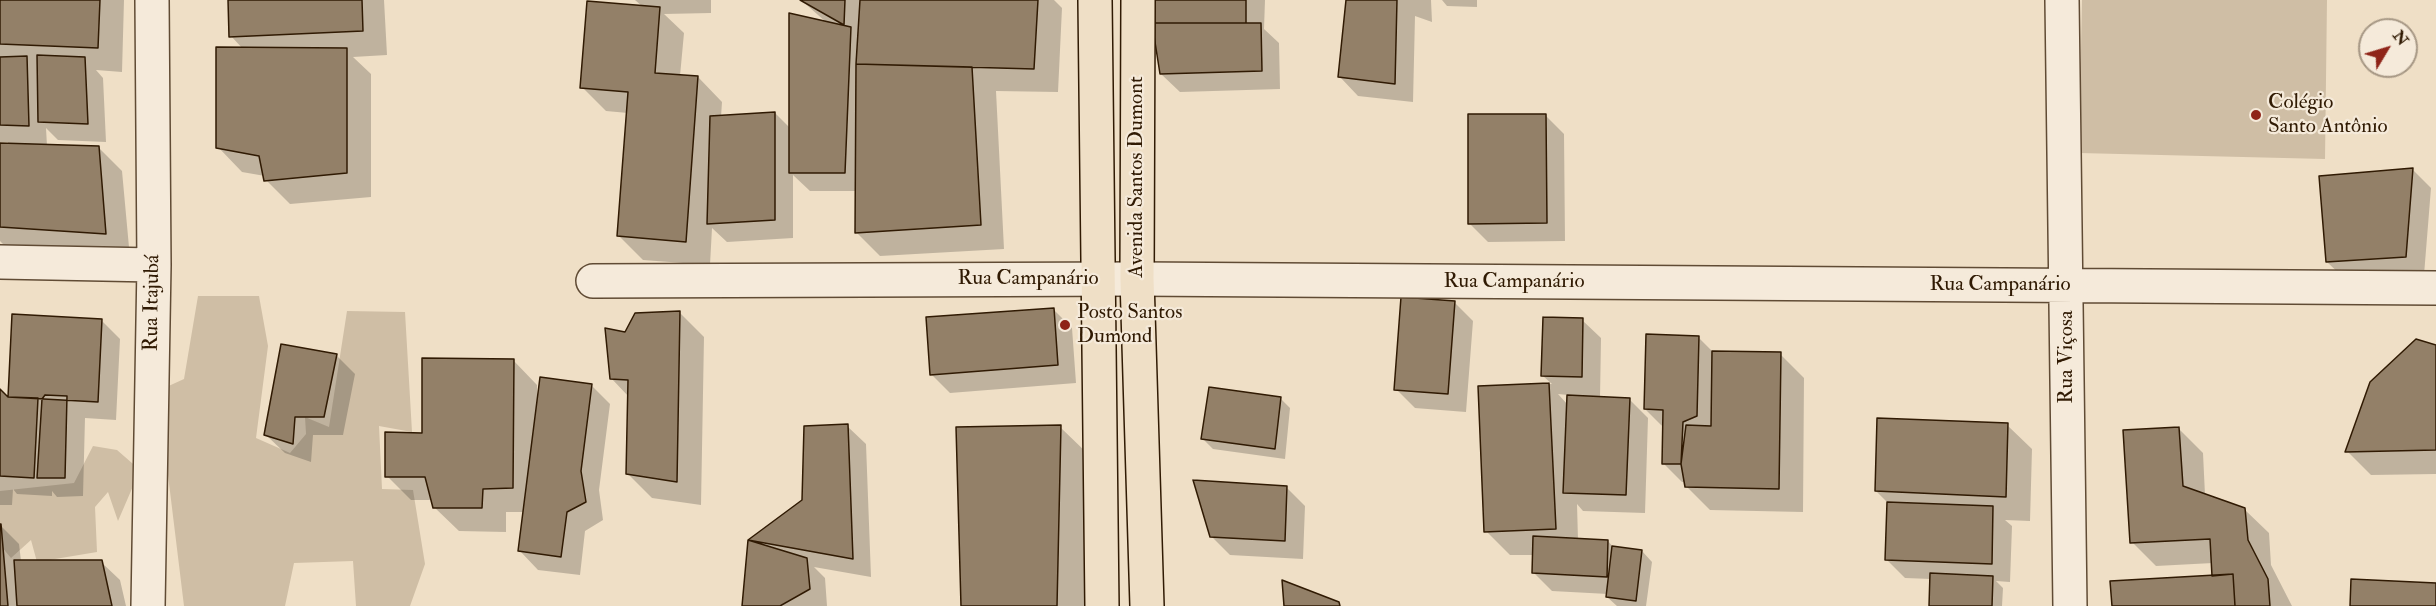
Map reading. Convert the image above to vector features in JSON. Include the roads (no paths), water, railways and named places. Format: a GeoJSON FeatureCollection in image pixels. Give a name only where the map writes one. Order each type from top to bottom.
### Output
{"type":"FeatureCollection","features":[{"type":"Feature","properties":{"kind":"main road","name":"Avenida Santos Dumont"},"geometry":{"type":"LineString","coordinates":[[1095,0],[1102,606]]}},
{"type":"Feature","properties":{"kind":"main road","name":"Avenida Santos Dumont"},"geometry":{"type":"LineString","coordinates":[[1138,0],[1137,279],[1147,606]]}},
{"type":"Feature","properties":{"kind":"street","name":"Rua Itajubá"},"geometry":{"type":"LineString","coordinates":[[148,606],[154,265],[152,0]]}},
{"type":"Feature","properties":{"kind":"street","name":"Rua Viçosa"},"geometry":{"type":"LineString","coordinates":[[2062,0],[2070,606]]}},
{"type":"Feature","properties":{"kind":"street"},"geometry":{"type":"LineString","coordinates":[[0,262],[154,265]]}},
{"type":"Feature","properties":{"kind":"street","name":"Rua Campanário"},"geometry":{"type":"LineString","coordinates":[[593,281],[1137,279],[2436,288]]}},
{"type":"Feature","properties":{"kind":"place","name":"Colégio Santo Antônio"},"geometry":{"type":"Point","coordinates":[2256,115]}},
{"type":"Feature","properties":{"kind":"place","name":"Posto Santos Dumond"},"geometry":{"type":"Point","coordinates":[1065,325]}}]}
